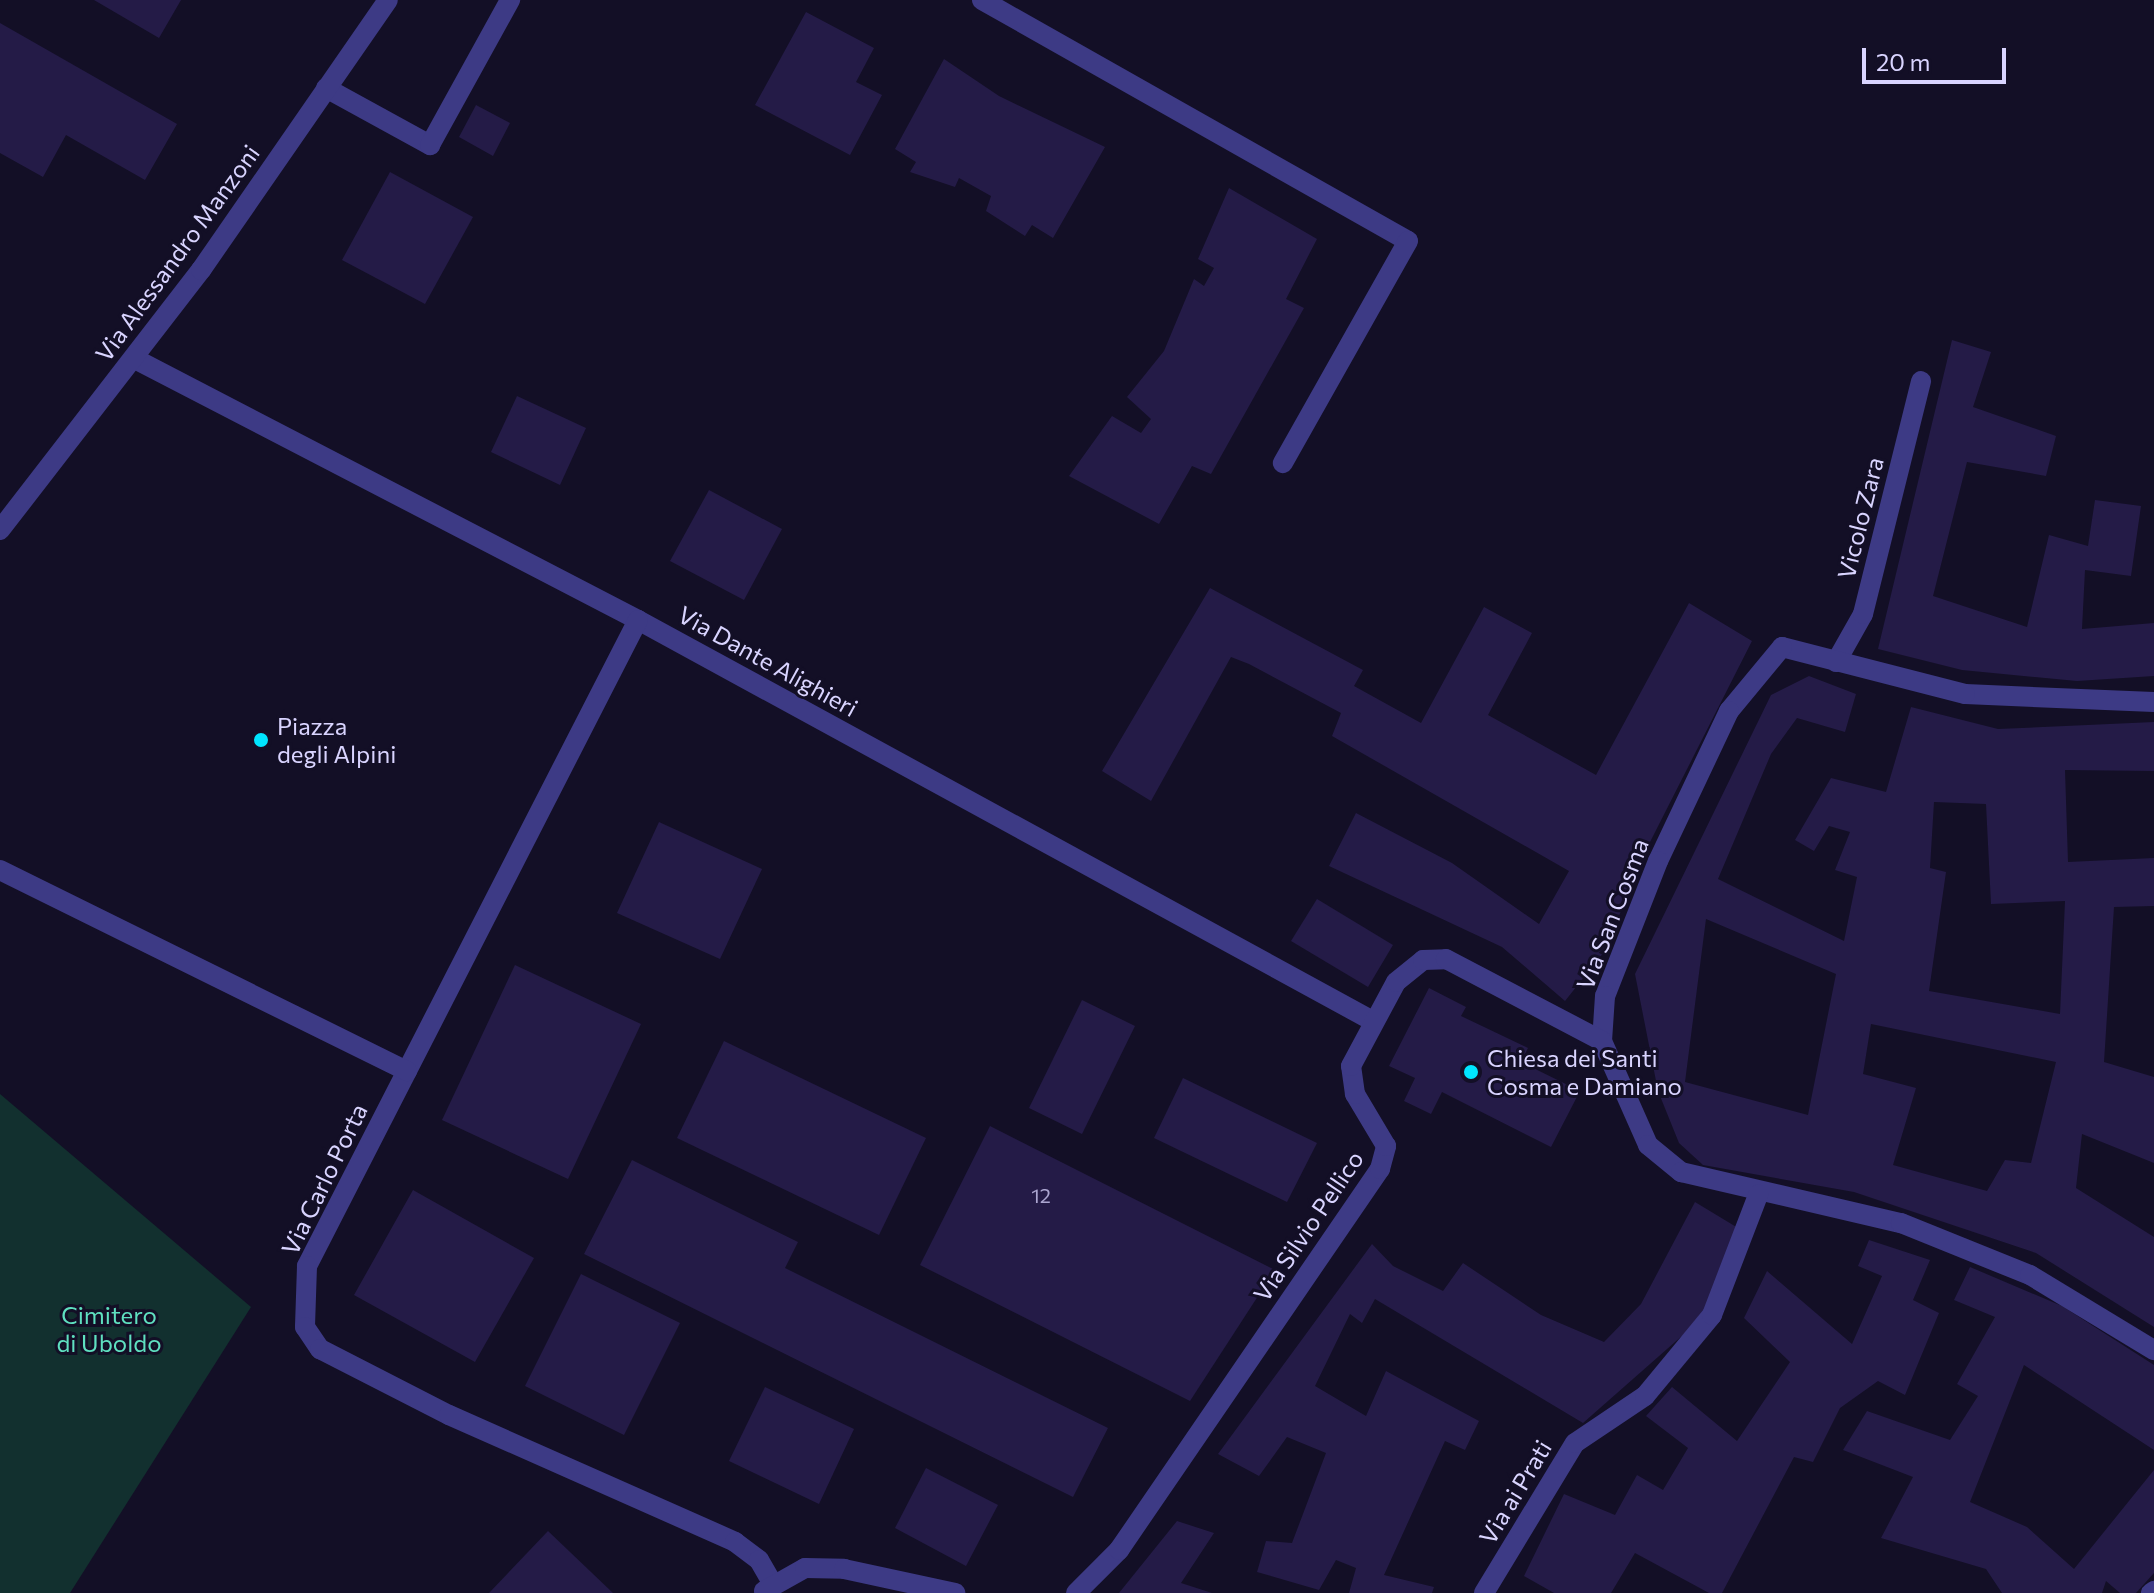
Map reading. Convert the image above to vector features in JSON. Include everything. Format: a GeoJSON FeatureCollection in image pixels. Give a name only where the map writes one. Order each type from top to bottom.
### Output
{"type":"FeatureCollection","features":[{"type":"Feature","properties":{"kind":"street","name":"Via Alessandro Manzoni"},"geometry":{"type":"LineString","coordinates":[[0,530],[135,359],[388,0]]}},
{"type":"Feature","properties":{"kind":"street"},"geometry":{"type":"LineString","coordinates":[[326,88],[430,145],[510,0]]}},
{"type":"Feature","properties":{"kind":"street"},"geometry":{"type":"LineString","coordinates":[[982,0],[1408,241],[1283,463]]}},
{"type":"Feature","properties":{"kind":"street","name":"Via Dante Alighieri"},"geometry":{"type":"LineString","coordinates":[[135,359],[638,620],[1371,1020]]}},
{"type":"Feature","properties":{"kind":"street","name":"Vicolo Zara"},"geometry":{"type":"LineString","coordinates":[[1836,662],[1863,614],[1921,381]]}},
{"type":"Feature","properties":{"kind":"street","name":"Via Carlo Porta"},"geometry":{"type":"LineString","coordinates":[[638,620],[307,1266],[305,1327],[320,1349],[449,1415],[735,1542],[759,1560],[768,1589]]}},
{"type":"Feature","properties":{"kind":"street","name":"Via San Cosma"},"geometry":{"type":"LineString","coordinates":[[1602,1041],[1605,996],[1729,711],[1782,647],[1965,694],[2154,702]]}},
{"type":"Feature","properties":{"kind":"street"},"geometry":{"type":"LineString","coordinates":[[0,870],[407,1071]]}},
{"type":"Feature","properties":{"kind":"street","name":"Via Silvio Pellico"},"geometry":{"type":"LineString","coordinates":[[1076,1593],[1119,1550],[1380,1169],[1386,1146],[1350,1081],[1371,1020],[1423,960],[1446,959],[1602,1041]]}},
{"type":"Feature","properties":{"kind":"street"},"geometry":{"type":"LineString","coordinates":[[1602,1041],[1660,1158],[1758,1195],[1901,1223],[2030,1275],[2154,1350]]}},
{"type":"Feature","properties":{"kind":"street","name":"Via ai Prati"},"geometry":{"type":"LineString","coordinates":[[1484,1593],[1575,1443],[1645,1396],[1712,1315],[1758,1195]]}},
{"type":"Feature","properties":{"kind":"street"},"geometry":{"type":"LineString","coordinates":[[768,1589],[805,1568],[844,1569],[955,1593]]}},
{"type":"Feature","properties":{"kind":"green space","name":"Cimitero di Uboldo"},"geometry":{"type":"Polygon","coordinates":[[[0,1094],[251,1307],[70,1593],[0,1593],[0,1094]]]}},
{"type":"Feature","properties":{"kind":"building"},"geometry":{"type":"Polygon","coordinates":[[[94,0],[181,0],[159,38],[94,0]]]}},
{"type":"Feature","properties":{"kind":"building"},"geometry":{"type":"Polygon","coordinates":[[[806,12],[874,48],[856,82],[882,95],[850,155],[755,105],[806,12]]]}},
{"type":"Feature","properties":{"kind":"building"},"geometry":{"type":"Polygon","coordinates":[[[0,23],[177,124],[145,180],[66,135],[43,177],[0,153],[0,23]]]}},
{"type":"Feature","properties":{"kind":"building"},"geometry":{"type":"Polygon","coordinates":[[[944,59],[999,96],[1105,147],[1053,238],[1032,225],[1025,236],[986,211],[991,196],[959,178],[955,187],[910,172],[916,162],[895,149],[944,59]]]}},
{"type":"Feature","properties":{"kind":"building"},"geometry":{"type":"Polygon","coordinates":[[[476,105],[510,123],[493,156],[459,137],[476,105]]]}},
{"type":"Feature","properties":{"kind":"building"},"geometry":{"type":"Polygon","coordinates":[[[390,172],[473,217],[425,304],[342,260],[390,172]]]}},
{"type":"Feature","properties":{"kind":"building"},"geometry":{"type":"Polygon","coordinates":[[[1229,188],[1317,239],[1286,299],[1304,308],[1211,474],[1192,466],[1159,524],[1069,476],[1112,416],[1141,433],[1151,419],[1127,397],[1164,351],[1194,279],[1204,286],[1214,268],[1198,259],[1229,188]]]}},
{"type":"Feature","properties":{"kind":"building"},"geometry":{"type":"Polygon","coordinates":[[[1952,340],[1991,352],[1973,407],[2056,436],[2046,476],[1967,462],[1933,596],[2027,627],[2049,535],[2088,546],[2095,500],[2141,506],[2131,576],[2085,570],[2082,629],[2154,623],[2154,676],[2077,681],[1962,670],[1878,649],[1952,340]]]}},
{"type":"Feature","properties":{"kind":"building"},"geometry":{"type":"Polygon","coordinates":[[[517,396],[586,428],[560,485],[491,452],[517,396]]]}},
{"type":"Feature","properties":{"kind":"building"},"geometry":{"type":"Polygon","coordinates":[[[709,490],[782,529],[744,600],[670,561],[709,490]]]}},
{"type":"Feature","properties":{"kind":"building"},"geometry":{"type":"Polygon","coordinates":[[[1210,588],[1363,670],[1354,686],[1421,723],[1484,607],[1532,633],[1488,715],[1596,775],[1689,603],[1752,641],[1648,846],[1604,952],[1565,1001],[1502,947],[1329,866],[1356,813],[1452,863],[1539,924],[1569,871],[1332,736],[1341,713],[1249,664],[1231,657],[1151,801],[1102,771],[1210,588]]]}},
{"type":"Feature","properties":{"kind":"building"},"geometry":{"type":"Polygon","coordinates":[[[1809,676],[1856,694],[1845,732],[1797,718],[1771,754],[1718,879],[1844,941],[1857,877],[1835,870],[1850,832],[1829,826],[1814,851],[1795,840],[1831,778],[1886,792],[1911,707],[1998,729],[2154,722],[2154,771],[2065,770],[2068,862],[2154,858],[2154,906],[2114,907],[2104,1062],[2154,1077],[2154,1163],[2082,1134],[2076,1188],[2154,1237],[2154,1327],[2036,1253],[1854,1192],[1703,1165],[1679,1143],[1658,1091],[1635,974],[1771,695],[1809,676]],[[1934,802],[1930,868],[1946,872],[1929,991],[2060,1014],[2065,901],[1991,904],[1986,804],[1934,802]],[[1706,919],[1685,1082],[1808,1115],[1836,974],[1706,919]],[[1871,1024],[1863,1074],[1916,1088],[1893,1165],[1987,1191],[2005,1160],[2031,1163],[2056,1062],[1871,1024]]]}},
{"type":"Feature","properties":{"kind":"building"},"geometry":{"type":"Polygon","coordinates":[[[659,822],[762,869],[720,959],[617,913],[659,822]]]}},
{"type":"Feature","properties":{"kind":"building"},"geometry":{"type":"Polygon","coordinates":[[[1317,899],[1393,945],[1368,987],[1291,941],[1317,899]]]}},
{"type":"Feature","properties":{"kind":"building"},"geometry":{"type":"Polygon","coordinates":[[[515,965],[641,1024],[568,1179],[442,1120],[515,965]]]}},
{"type":"Feature","properties":{"kind":"building","name":"Chiesa dei Santi Cosma e Damiano"},"geometry":{"type":"Polygon","coordinates":[[[1429,988],[1466,1007],[1461,1016],[1528,1048],[1521,1062],[1580,1091],[1551,1147],[1442,1092],[1431,1114],[1404,1101],[1415,1078],[1389,1066],[1429,988]]]}},
{"type":"Feature","properties":{"kind":"building"},"geometry":{"type":"Polygon","coordinates":[[[1082,1000],[1135,1026],[1082,1134],[1029,1108],[1082,1000]]]}},
{"type":"Feature","properties":{"kind":"building"},"geometry":{"type":"Polygon","coordinates":[[[724,1041],[926,1138],[879,1235],[677,1138],[724,1041]]]}},
{"type":"Feature","properties":{"kind":"building"},"geometry":{"type":"Polygon","coordinates":[[[1183,1078],[1317,1143],[1287,1202],[1154,1138],[1183,1078]]]}},
{"type":"Feature","properties":{"kind":"building"},"geometry":{"type":"Polygon","coordinates":[[[990,1126],[1275,1270],[1190,1401],[920,1265],[990,1126]]]}},
{"type":"Feature","properties":{"kind":"building"},"geometry":{"type":"Polygon","coordinates":[[[632,1160],[798,1242],[785,1268],[1108,1428],[1073,1497],[584,1254],[632,1160]]]}},
{"type":"Feature","properties":{"kind":"building"},"geometry":{"type":"Polygon","coordinates":[[[413,1190],[534,1258],[475,1362],[354,1295],[413,1190]]]}},
{"type":"Feature","properties":{"kind":"building"},"geometry":{"type":"Polygon","coordinates":[[[1695,1202],[1738,1228],[1700,1320],[1583,1423],[1375,1299],[1362,1323],[1350,1314],[1315,1386],[1366,1416],[1386,1371],[1479,1421],[1465,1450],[1445,1441],[1384,1575],[1434,1587],[1432,1593],[1349,1593],[1356,1568],[1336,1560],[1319,1590],[1257,1572],[1266,1541],[1292,1543],[1326,1453],[1287,1437],[1259,1476],[1218,1454],[1372,1244],[1393,1266],[1443,1291],[1463,1263],[1541,1315],[1604,1342],[1641,1304],[1695,1202]]]}},
{"type":"Feature","properties":{"kind":"building"},"geometry":{"type":"Polygon","coordinates":[[[1869,1240],[1930,1260],[1913,1300],[1939,1313],[1905,1395],[1878,1381],[1840,1408],[1813,1462],[1794,1457],[1722,1593],[1709,1593],[1635,1553],[1611,1593],[1554,1593],[1524,1576],[1564,1494],[1615,1515],[1637,1475],[1663,1490],[1688,1448],[1646,1416],[1672,1387],[1737,1441],[1790,1362],[1744,1318],[1767,1271],[1852,1344],[1882,1276],[1858,1266],[1869,1240]]]}},
{"type":"Feature","properties":{"kind":"building"},"geometry":{"type":"Polygon","coordinates":[[[1970,1267],[2062,1306],[2154,1365],[2154,1450],[2024,1365],[1970,1502],[2027,1527],[2074,1569],[2154,1470],[2154,1573],[2136,1593],[2120,1593],[2106,1581],[2102,1593],[2002,1593],[1986,1569],[1881,1538],[1913,1477],[1843,1450],[1867,1411],[1950,1440],[1978,1396],[1957,1384],[1995,1317],[1954,1300],[1970,1267]]]}},
{"type":"Feature","properties":{"kind":"building"},"geometry":{"type":"Polygon","coordinates":[[[581,1274],[680,1323],[624,1435],[525,1386],[581,1274]]]}},
{"type":"Feature","properties":{"kind":"building"},"geometry":{"type":"Polygon","coordinates":[[[765,1387],[854,1429],[819,1504],[729,1461],[765,1387]]]}},
{"type":"Feature","properties":{"kind":"building"},"geometry":{"type":"Polygon","coordinates":[[[926,1468],[998,1505],[966,1566],[895,1528],[926,1468]]]}},
{"type":"Feature","properties":{"kind":"building"},"geometry":{"type":"Polygon","coordinates":[[[1177,1521],[1214,1533],[1181,1583],[1212,1593],[1119,1593],[1177,1521]]]}},
{"type":"Feature","properties":{"kind":"building"},"geometry":{"type":"Polygon","coordinates":[[[548,1531],[613,1593],[489,1593],[548,1531]]]}},
{"type":"Feature","properties":{"kind":"place","name":"Piazza degli Alpini"},"geometry":{"type":"Point","coordinates":[261,740]}},
{"type":"Feature","properties":{"kind":"place","name":"Chiesa dei Santi Cosma e Damiano"},"geometry":{"type":"Point","coordinates":[1471,1072]}}]}
